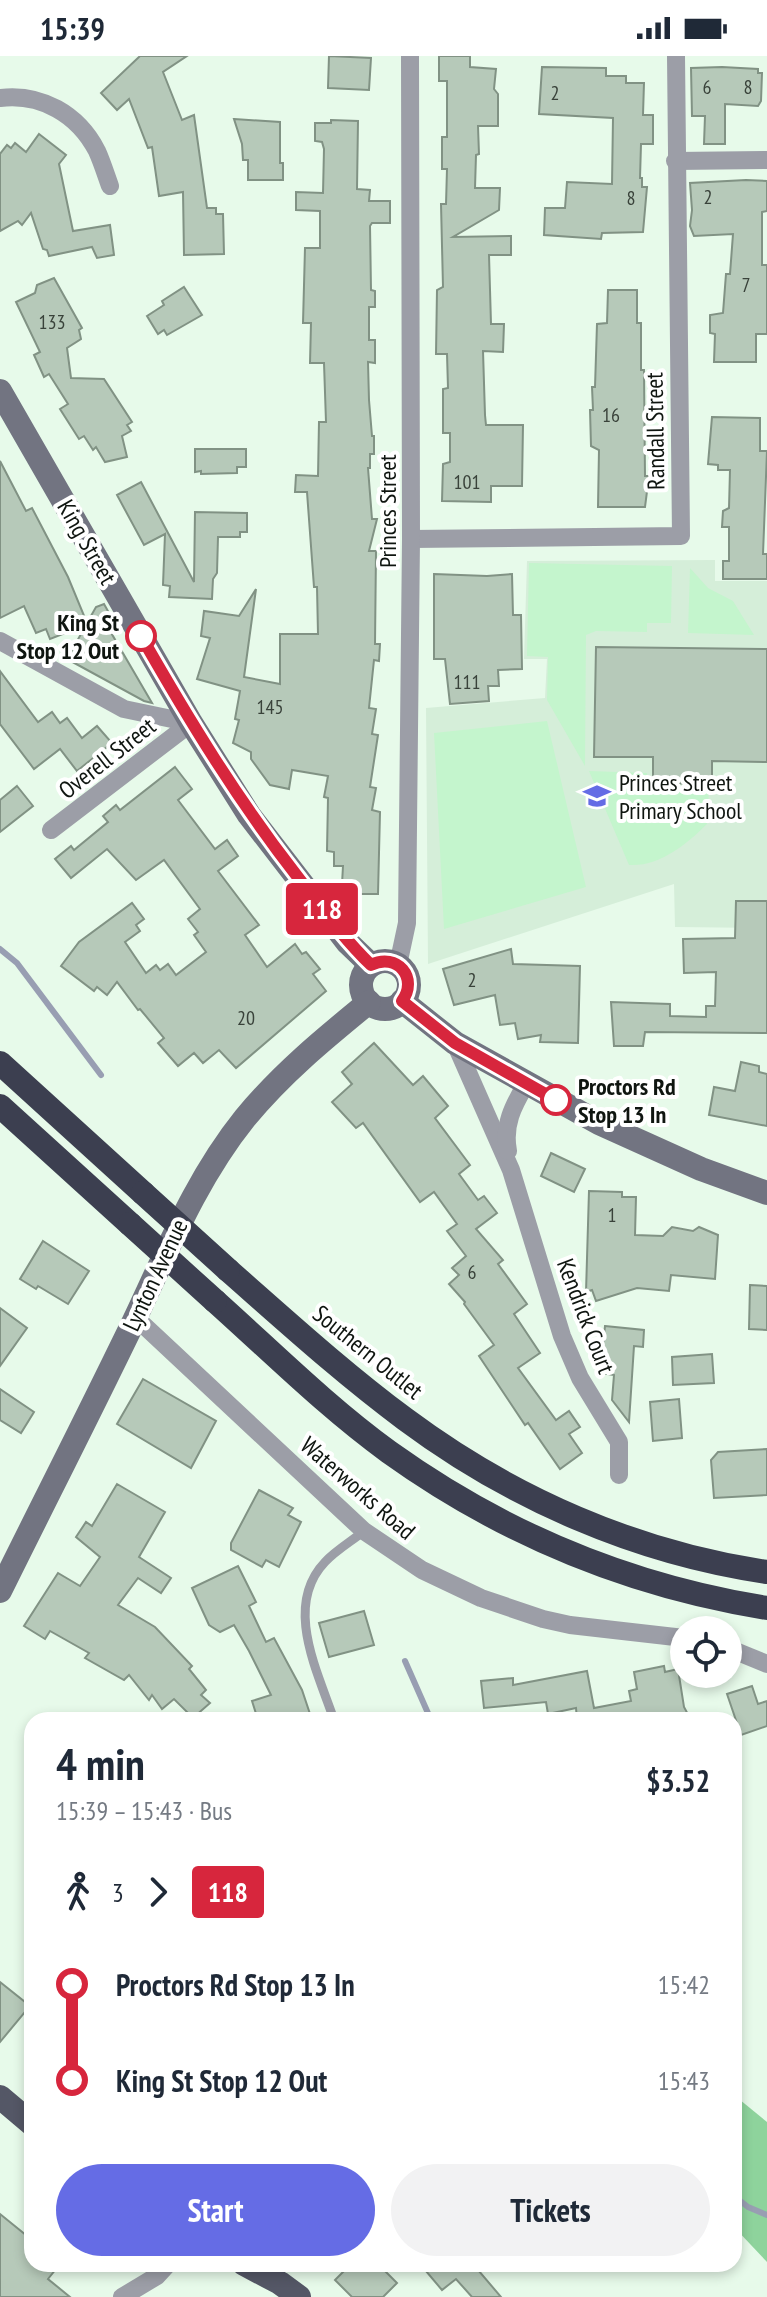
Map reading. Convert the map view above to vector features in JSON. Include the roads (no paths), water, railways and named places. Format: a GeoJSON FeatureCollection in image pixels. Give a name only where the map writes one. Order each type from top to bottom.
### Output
{"type":"FeatureCollection","features":[{"type":"Feature","properties":{"kind":"highway","name":"Southern Outlet"},"geometry":{"type":"LineString","coordinates":[[0,1063],[228,1270],[408,1422],[506,1484],[585,1522],[723,1564],[767,1572]]}},
{"type":"Feature","properties":{"kind":"highway"},"geometry":{"type":"LineString","coordinates":[[0,1106],[348,1420],[419,1472],[484,1512],[553,1547],[625,1574],[700,1596],[767,1608]]}},
{"type":"Feature","properties":{"kind":"main road"},"geometry":{"type":"LineString","coordinates":[[0,2097],[24,2117]]}},
{"type":"Feature","properties":{"kind":"main road"},"geometry":{"type":"LineString","coordinates":[[259,2272],[299,2297]]}},
{"type":"Feature","properties":{"kind":"street","name":"Princes Street"},"geometry":{"type":"LineString","coordinates":[[398,965],[407,923],[411,539],[410,56]]}},
{"type":"Feature","properties":{"kind":"street","name":"Randall Street"},"geometry":{"type":"LineString","coordinates":[[411,539],[681,536],[676,56]]}},
{"type":"Feature","properties":{"kind":"street"},"geometry":{"type":"LineString","coordinates":[[0,98],[41,99],[80,126],[97,151],[110,186]]}},
{"type":"Feature","properties":{"kind":"street"},"geometry":{"type":"LineString","coordinates":[[675,161],[767,160]]}},
{"type":"Feature","properties":{"kind":"street","name":"King Street"},"geometry":{"type":"LineString","coordinates":[[0,391],[191,723],[249,815],[347,942],[371,965]]}},
{"type":"Feature","properties":{"kind":"street"},"geometry":{"type":"LineString","coordinates":[[0,641],[124,709],[191,723]]}},
{"type":"Feature","properties":{"kind":"street","name":"Overell Street"},"geometry":{"type":"LineString","coordinates":[[51,830],[191,723]]}},
{"type":"Feature","properties":{"kind":"street"},"geometry":{"type":"LineString","coordinates":[[385,961],[398,965],[407,975],[407,995],[397,1006],[382,1008],[369,1002],[361,983],[371,965],[385,961]]}},
{"type":"Feature","properties":{"kind":"street"},"geometry":{"type":"LineString","coordinates":[[402,1001],[455,1043],[526,1084],[649,1146],[762,1187]]}},
{"type":"Feature","properties":{"kind":"street","name":"Lynton Avenue"},"geometry":{"type":"LineString","coordinates":[[0,1591],[194,1196],[244,1120],[296,1062],[369,1002]]}},
{"type":"Feature","properties":{"kind":"street","name":"Kendrick Court"},"geometry":{"type":"LineString","coordinates":[[455,1043],[511,1170],[562,1336],[580,1378],[619,1442],[619,1475]]}},
{"type":"Feature","properties":{"kind":"street","name":"Kendrick Court"},"geometry":{"type":"LineString","coordinates":[[511,1170],[505,1136],[506,1122],[526,1084]]}},
{"type":"Feature","properties":{"kind":"street","name":"Waterworks Road"},"geometry":{"type":"LineString","coordinates":[[135,1317],[364,1531],[422,1570],[452,1586],[516,1611],[570,1625],[670,1636]]}},
{"type":"Feature","properties":{"kind":"street"},"geometry":{"type":"LineString","coordinates":[[742,1654],[767,1664]]}},
{"type":"Feature","properties":{"kind":"street"},"geometry":{"type":"LineString","coordinates":[[122,2297],[161,2272]]}},
{"type":"Feature","properties":{"kind":"lane"},"geometry":{"type":"LineString","coordinates":[[331,1712],[307,1640],[304,1610],[309,1587],[324,1563],[364,1531]]}},
{"type":"Feature","properties":{"kind":"waterway"},"geometry":{"type":"LineString","coordinates":[[0,949],[17,963],[101,1075]]}},
{"type":"Feature","properties":{"kind":"waterway"},"geometry":{"type":"LineString","coordinates":[[405,1661],[427,1712]]}},
{"type":"Feature","properties":{"kind":"waterway"},"geometry":{"type":"LineString","coordinates":[[742,2202],[767,2215]]}},
{"type":"Feature","properties":{"kind":"place","name":"King St Stop 12 Out"},"geometry":{"type":"Point","coordinates":[141,636]}},
{"type":"Feature","properties":{"kind":"place","name":"Princes Street Primary School"},"geometry":{"type":"Point","coordinates":[597,796]}},
{"type":"Feature","properties":{"kind":"place","name":"Proctors Rd Stop 13 In"},"geometry":{"type":"Point","coordinates":[556,1100]}}]}
